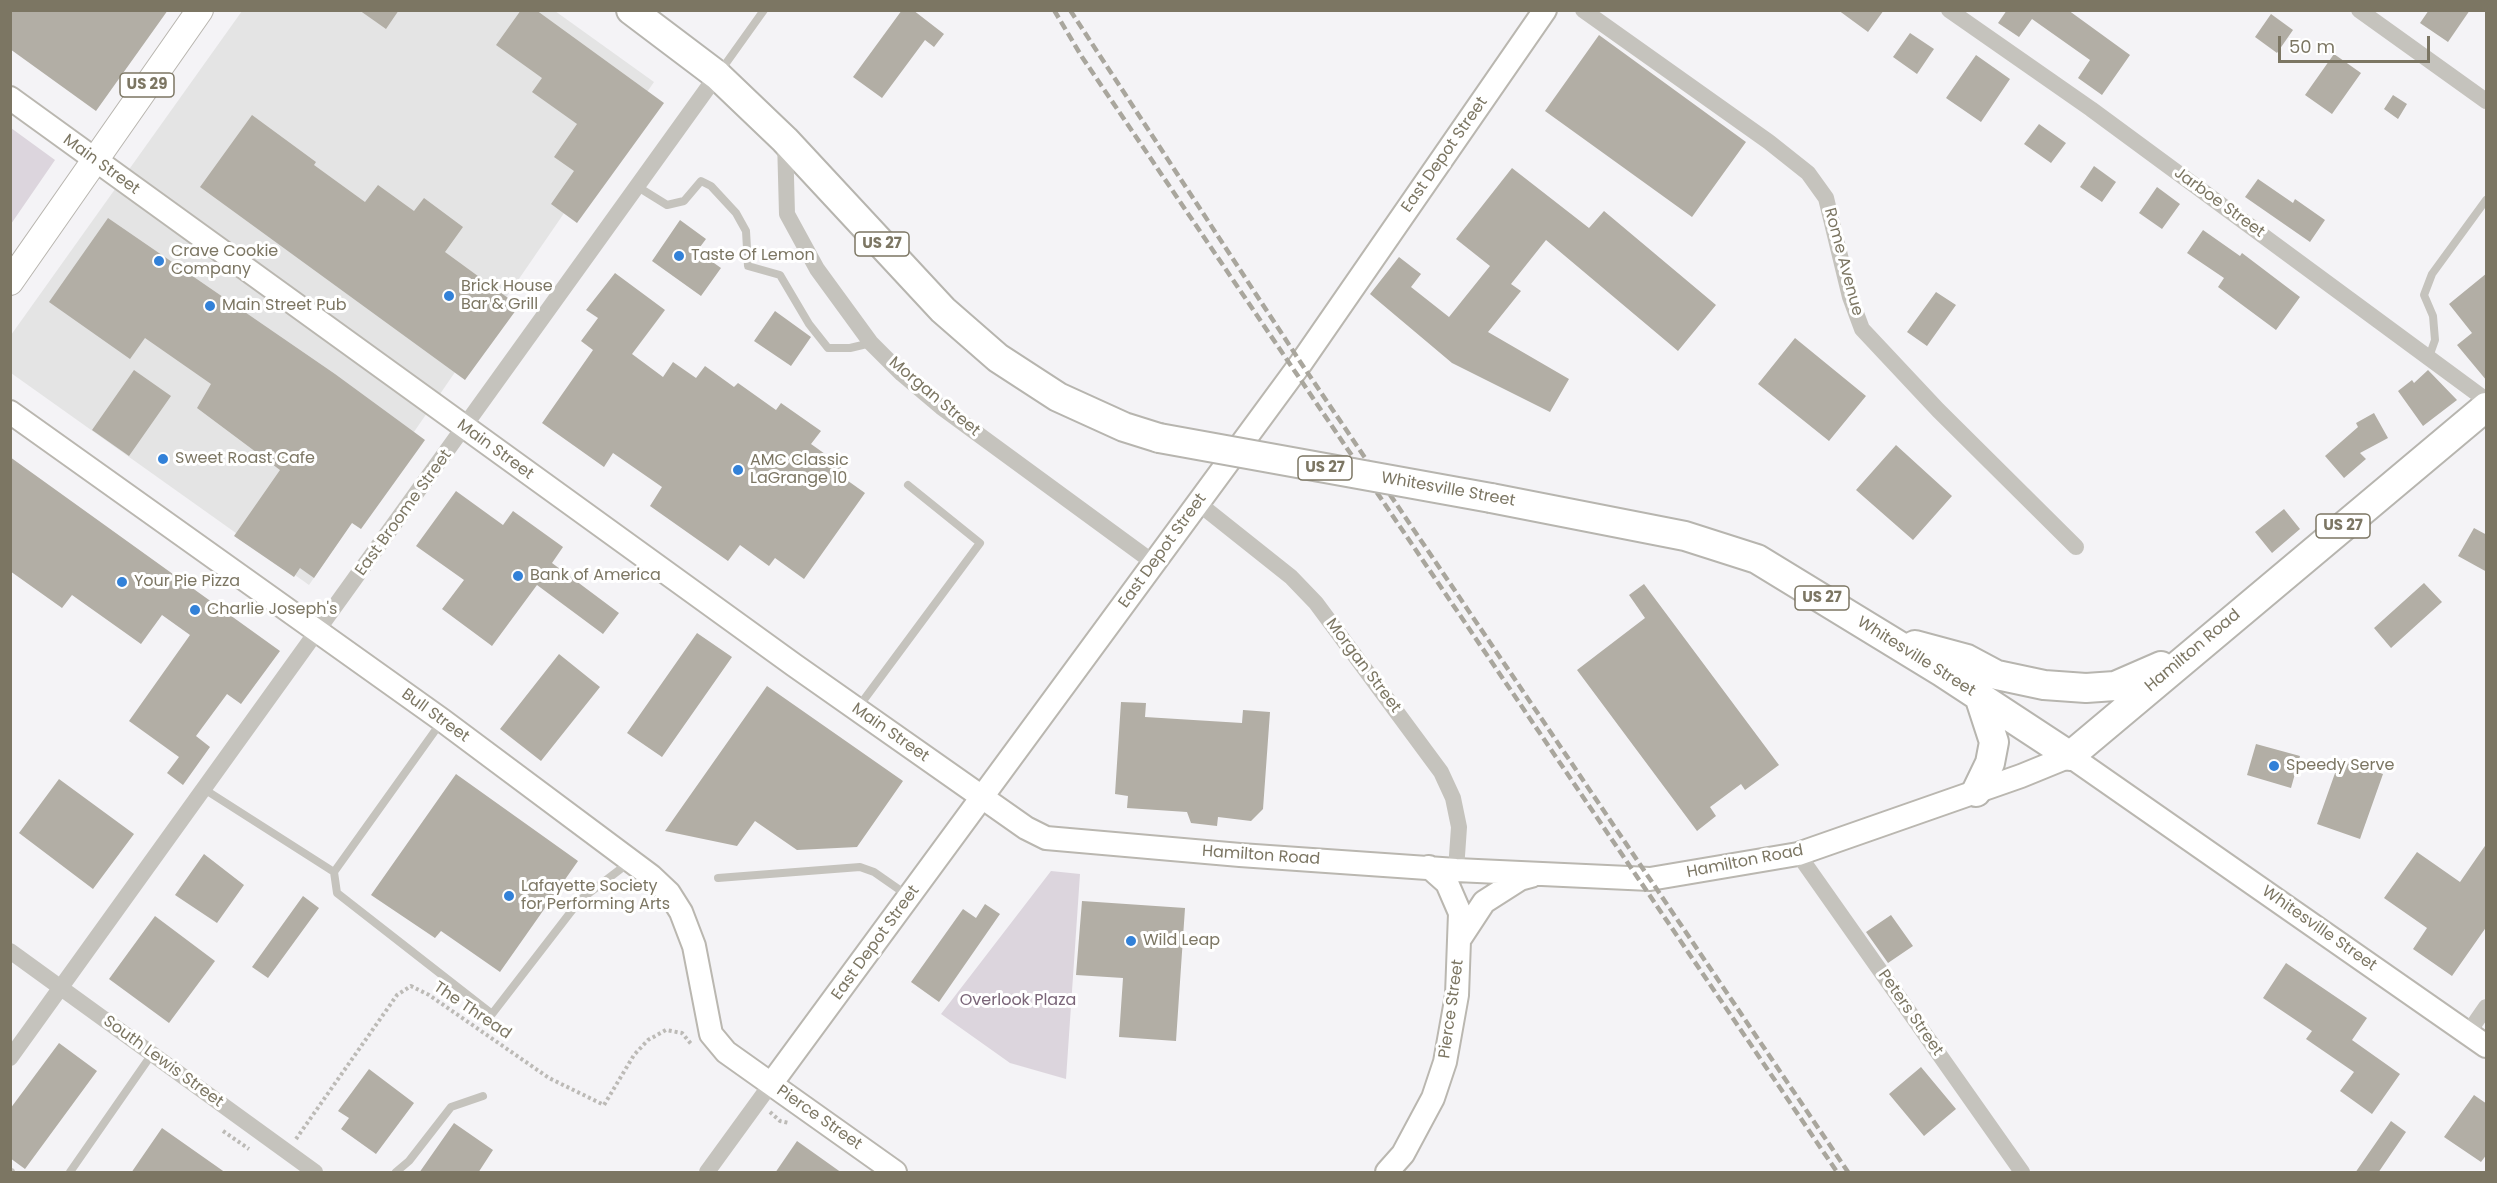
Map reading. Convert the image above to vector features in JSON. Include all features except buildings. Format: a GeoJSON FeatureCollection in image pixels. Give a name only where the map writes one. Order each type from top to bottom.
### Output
{"type":"FeatureCollection","features":[{"type":"Feature","properties":{"kind":"highway","name":"US 27"},"geometry":{"type":"LineString","coordinates":[[631,10],[717,75],[785,140]]}},
{"type":"Feature","properties":{"kind":"highway","name":"Whitesville Street"},"geometry":{"type":"LineString","coordinates":[[785,140],[944,310],[998,357],[1058,397],[1107,420],[1159,438],[1491,498],[1685,536],[1757,559],[1887,638],[2070,756]]}},
{"type":"Feature","properties":{"kind":"highway","name":"Hamilton Road"},"geometry":{"type":"LineString","coordinates":[[2070,756],[2199,645],[2487,407]]}},
{"type":"Feature","properties":{"kind":"highway"},"geometry":{"type":"LineString","coordinates":[[1887,638],[1967,659],[1997,675],[2044,685],[2086,688],[2115,686],[2146,674],[2199,645]]}},
{"type":"Feature","properties":{"kind":"highway"},"geometry":{"type":"LineString","coordinates":[[1976,792],[1989,763],[1994,742],[1978,696]]}},
{"type":"Feature","properties":{"kind":"main road","name":"US 29"},"geometry":{"type":"LineString","coordinates":[[10,282],[200,10]]}},
{"type":"Feature","properties":{"kind":"street","name":"East Depot Street"},"geometry":{"type":"LineString","coordinates":[[771,1084],[1301,363],[1545,10]]}},
{"type":"Feature","properties":{"kind":"street","name":"Rome Avenue"},"geometry":{"type":"LineString","coordinates":[[1583,10],[1769,142],[1808,173],[1826,198],[1850,297],[1862,329],[1938,410],[2076,547]]}},
{"type":"Feature","properties":{"kind":"street","name":"Jarboe Street"},"geometry":{"type":"LineString","coordinates":[[1949,10],[2091,108],[2487,400]]}},
{"type":"Feature","properties":{"kind":"street"},"geometry":{"type":"LineString","coordinates":[[2359,10],[2487,101]]}},
{"type":"Feature","properties":{"kind":"street","name":"East Broome Street"},"geometry":{"type":"LineString","coordinates":[[10,1058],[465,429],[717,75]]}},
{"type":"Feature","properties":{"kind":"street","name":"Main Street"},"geometry":{"type":"LineString","coordinates":[[10,98],[465,429],[982,798]]}},
{"type":"Feature","properties":{"kind":"street","name":"Morgan Street"},"geometry":{"type":"LineString","coordinates":[[785,140],[787,214],[817,269],[871,343],[902,374],[941,407],[1154,563]]}},
{"type":"Feature","properties":{"kind":"street","name":"Bull Street"},"geometry":{"type":"LineString","coordinates":[[10,412],[442,720],[631,861],[669,893],[681,912],[694,946],[711,1034],[726,1052],[771,1084]]}},
{"type":"Feature","properties":{"kind":"street","name":"Morgan Street"},"geometry":{"type":"LineString","coordinates":[[1198,502],[1291,577],[1316,603],[1441,772],[1453,798],[1459,827],[1456,870]]}},
{"type":"Feature","properties":{"kind":"street","name":"Hamilton Road"},"geometry":{"type":"LineString","coordinates":[[982,798],[1026,828],[1046,838],[1240,855],[1456,870],[1650,879],[1798,854],[1976,792],[2070,756]]}},
{"type":"Feature","properties":{"kind":"street","name":"Whitesville Street"},"geometry":{"type":"LineString","coordinates":[[2070,756],[2487,1046]]}},
{"type":"Feature","properties":{"kind":"street","name":"Peters Street"},"geometry":{"type":"LineString","coordinates":[[1798,854],[2022,1173]]}},
{"type":"Feature","properties":{"kind":"street","name":"Pierce Street"},"geometry":{"type":"LineString","coordinates":[[1387,1173],[1403,1154],[1420,1125],[1445,1062],[1457,995],[1461,939],[1460,913],[1447,884],[1429,867]]}},
{"type":"Feature","properties":{"kind":"street"},"geometry":{"type":"LineString","coordinates":[[1461,939],[1469,921],[1484,902],[1520,879],[1540,874]]}},
{"type":"Feature","properties":{"kind":"street","name":"South Lewis Street"},"geometry":{"type":"LineString","coordinates":[[10,951],[315,1173]]}},
{"type":"Feature","properties":{"kind":"street"},"geometry":{"type":"LineString","coordinates":[[2468,1033],[2487,1007]]}},
{"type":"Feature","properties":{"kind":"street"},"geometry":{"type":"LineString","coordinates":[[707,1173],[771,1084]]}},
{"type":"Feature","properties":{"kind":"street","name":"Pierce Street"},"geometry":{"type":"LineString","coordinates":[[771,1084],[895,1173]]}},
{"type":"Feature","properties":{"kind":"lane"},"geometry":{"type":"LineString","coordinates":[[717,75],[764,10]]}},
{"type":"Feature","properties":{"kind":"lane"},"geometry":{"type":"LineString","coordinates":[[638,187],[667,205],[684,201],[701,181],[711,186],[736,213],[746,231],[748,266],[780,275],[809,324],[828,348],[850,348],[871,343]]}},
{"type":"Feature","properties":{"kind":"lane"},"geometry":{"type":"LineString","coordinates":[[2429,357],[2435,340],[2433,316],[2424,295],[2432,274],[2487,200]]}},
{"type":"Feature","properties":{"kind":"lane"},"geometry":{"type":"LineString","coordinates":[[857,709],[980,543],[908,484]]}},
{"type":"Feature","properties":{"kind":"lane"},"geometry":{"type":"LineString","coordinates":[[442,720],[334,872],[337,893],[492,1014],[580,900],[631,861]]}},
{"type":"Feature","properties":{"kind":"lane"},"geometry":{"type":"LineString","coordinates":[[204,789],[334,872]]}},
{"type":"Feature","properties":{"kind":"lane"},"geometry":{"type":"LineString","coordinates":[[718,878],[860,867],[874,872],[910,896]]}},
{"type":"Feature","properties":{"kind":"lane"},"geometry":{"type":"LineString","coordinates":[[70,1173],[153,1054]]}},
{"type":"Feature","properties":{"kind":"lane"},"geometry":{"type":"LineString","coordinates":[[396,1173],[409,1161],[451,1107],[483,1096]]}},
{"type":"Feature","properties":{"kind":"path","name":"The Thread"},"geometry":{"type":"LineString","coordinates":[[285,1151],[397,995],[411,986],[429,995],[549,1078],[604,1105],[634,1054],[648,1040],[666,1030],[681,1033],[696,1049]]}},
{"type":"Feature","properties":{"kind":"path"},"geometry":{"type":"LineString","coordinates":[[758,1103],[780,1121],[795,1125]]}},
{"type":"Feature","properties":{"kind":"path"},"geometry":{"type":"LineString","coordinates":[[214,1124],[256,1155]]}},
{"type":"Feature","properties":{"kind":"shaded area"},"geometry":{"type":"Polygon","coordinates":[[[242,11],[555,11],[654,82],[309,585],[11,373],[11,335],[242,11]]]}},
{"type":"Feature","properties":{"kind":"green space"},"geometry":{"type":"Polygon","coordinates":[[[11,128],[55,160],[11,224],[11,128]]]}},
{"type":"Feature","properties":{"kind":"green space","name":"Overlook Plaza"},"geometry":{"type":"Polygon","coordinates":[[[1051,871],[1080,874],[1066,1079],[1010,1063],[941,1014],[1051,871]]]}},
{"type":"Feature","properties":{"kind":"railway"},"geometry":{"type":"LineString","coordinates":[[1054,10],[1082,57],[1837,1172]]}},
{"type":"Feature","properties":{"kind":"railway"},"geometry":{"type":"LineString","coordinates":[[1070,10],[1301,363],[1848,1172]]}},
{"type":"Feature","properties":{"kind":"place","name":"Taste Of Lemon"},"geometry":{"type":"Point","coordinates":[679,256]}},
{"type":"Feature","properties":{"kind":"place","name":"Crave Cookie Company"},"geometry":{"type":"Point","coordinates":[159,261]}},
{"type":"Feature","properties":{"kind":"place","name":"Brick House Bar & Grill"},"geometry":{"type":"Point","coordinates":[449,296]}},
{"type":"Feature","properties":{"kind":"place","name":"Main Street Pub"},"geometry":{"type":"Point","coordinates":[210,306]}},
{"type":"Feature","properties":{"kind":"place","name":"Sweet Roast Cafe"},"geometry":{"type":"Point","coordinates":[163,459]}},
{"type":"Feature","properties":{"kind":"place","name":"AMC Classic LaGrange 10"},"geometry":{"type":"Point","coordinates":[738,470]}},
{"type":"Feature","properties":{"kind":"place","name":"Bank of America"},"geometry":{"type":"Point","coordinates":[518,576]}},
{"type":"Feature","properties":{"kind":"place","name":"Your Pie Pizza"},"geometry":{"type":"Point","coordinates":[122,582]}},
{"type":"Feature","properties":{"kind":"place","name":"Charlie Joseph's"},"geometry":{"type":"Point","coordinates":[195,610]}},
{"type":"Feature","properties":{"kind":"place","name":"Speedy Serve"},"geometry":{"type":"Point","coordinates":[2274,766]}},
{"type":"Feature","properties":{"kind":"place","name":"Lafayette Society for Performing Arts"},"geometry":{"type":"Point","coordinates":[509,896]}},
{"type":"Feature","properties":{"kind":"place","name":"Wild Leap"},"geometry":{"type":"Point","coordinates":[1131,941]}}]}
